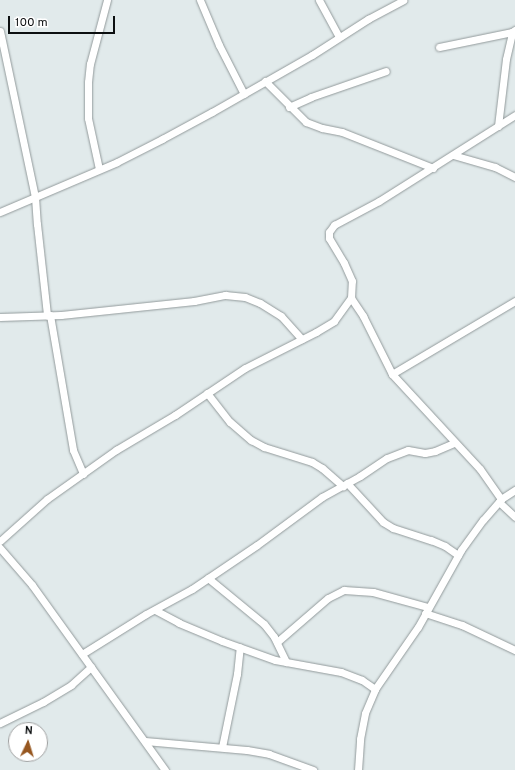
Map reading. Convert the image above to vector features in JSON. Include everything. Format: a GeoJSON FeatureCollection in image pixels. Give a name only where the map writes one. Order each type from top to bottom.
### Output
{"type":"FeatureCollection","features":[{"type":"Feature","properties":{"kind":"street"},"geometry":{"type":"LineString","coordinates":[[100,169],[93,148],[88,118],[88,82],[90,64],[107,0]]}},
{"type":"Feature","properties":{"kind":"street"},"geometry":{"type":"LineString","coordinates":[[200,0],[219,45],[244,94]]}},
{"type":"Feature","properties":{"kind":"street"},"geometry":{"type":"LineString","coordinates":[[319,0],[339,37]]}},
{"type":"Feature","properties":{"kind":"street"},"geometry":{"type":"LineString","coordinates":[[0,212],[100,169],[162,139],[244,94],[339,37],[393,2],[403,0]]}},
{"type":"Feature","properties":{"kind":"street"},"geometry":{"type":"LineString","coordinates":[[0,31],[36,197],[36,224],[48,315],[73,450],[83,474]]}},
{"type":"Feature","properties":{"kind":"street"},"geometry":{"type":"LineString","coordinates":[[439,47],[514,31],[506,59],[498,126]]}},
{"type":"Feature","properties":{"kind":"street"},"geometry":{"type":"LineString","coordinates":[[289,107],[311,97],[386,71]]}},
{"type":"Feature","properties":{"kind":"street"},"geometry":{"type":"LineString","coordinates":[[265,81],[289,107],[306,122],[349,134],[433,168]]}},
{"type":"Feature","properties":{"kind":"street"},"geometry":{"type":"LineString","coordinates":[[0,540],[47,499],[116,450],[175,415],[245,368],[334,321],[351,298],[352,281],[344,263],[329,238],[331,228],[433,168],[515,115]]}},
{"type":"Feature","properties":{"kind":"street"},"geometry":{"type":"LineString","coordinates":[[453,155],[496,167],[515,177]]}},
{"type":"Feature","properties":{"kind":"street"},"geometry":{"type":"LineString","coordinates":[[0,317],[48,315],[194,301],[225,295],[245,297],[260,303],[281,316],[302,339]]}},
{"type":"Feature","properties":{"kind":"street"},"geometry":{"type":"LineString","coordinates":[[351,298],[363,316],[392,374],[454,443],[480,469],[500,501],[515,517]]}},
{"type":"Feature","properties":{"kind":"street"},"geometry":{"type":"LineString","coordinates":[[392,374],[515,301]]}},
{"type":"Feature","properties":{"kind":"street"},"geometry":{"type":"LineString","coordinates":[[207,393],[230,422],[252,440],[264,447],[312,462],[345,484],[383,522],[393,528],[445,546],[458,555]]}},
{"type":"Feature","properties":{"kind":"street"},"geometry":{"type":"LineString","coordinates":[[82,654],[208,578],[257,545],[322,497],[387,458],[408,450],[425,453],[434,451],[454,443]]}},
{"type":"Feature","properties":{"kind":"street"},"geometry":{"type":"LineString","coordinates":[[358,770],[364,720],[375,689],[418,627],[458,555],[483,520],[500,501],[515,490]]}},
{"type":"Feature","properties":{"kind":"street"},"geometry":{"type":"LineString","coordinates":[[0,548],[32,585],[165,770]]}},
{"type":"Feature","properties":{"kind":"street"},"geometry":{"type":"LineString","coordinates":[[208,578],[264,624],[277,642],[286,662]]}},
{"type":"Feature","properties":{"kind":"street"},"geometry":{"type":"LineString","coordinates":[[277,642],[328,598],[344,590],[373,592],[410,601],[515,650]]}},
{"type":"Feature","properties":{"kind":"street"},"geometry":{"type":"LineString","coordinates":[[155,610],[185,626],[240,647],[286,662],[342,672],[362,680],[375,689]]}},
{"type":"Feature","properties":{"kind":"street"},"geometry":{"type":"LineString","coordinates":[[222,747],[237,674],[240,647]]}},
{"type":"Feature","properties":{"kind":"street"},"geometry":{"type":"LineString","coordinates":[[0,723],[71,685],[91,667]]}},
{"type":"Feature","properties":{"kind":"street"},"geometry":{"type":"LineString","coordinates":[[145,741],[222,747],[269,754],[313,770]]}}]}
